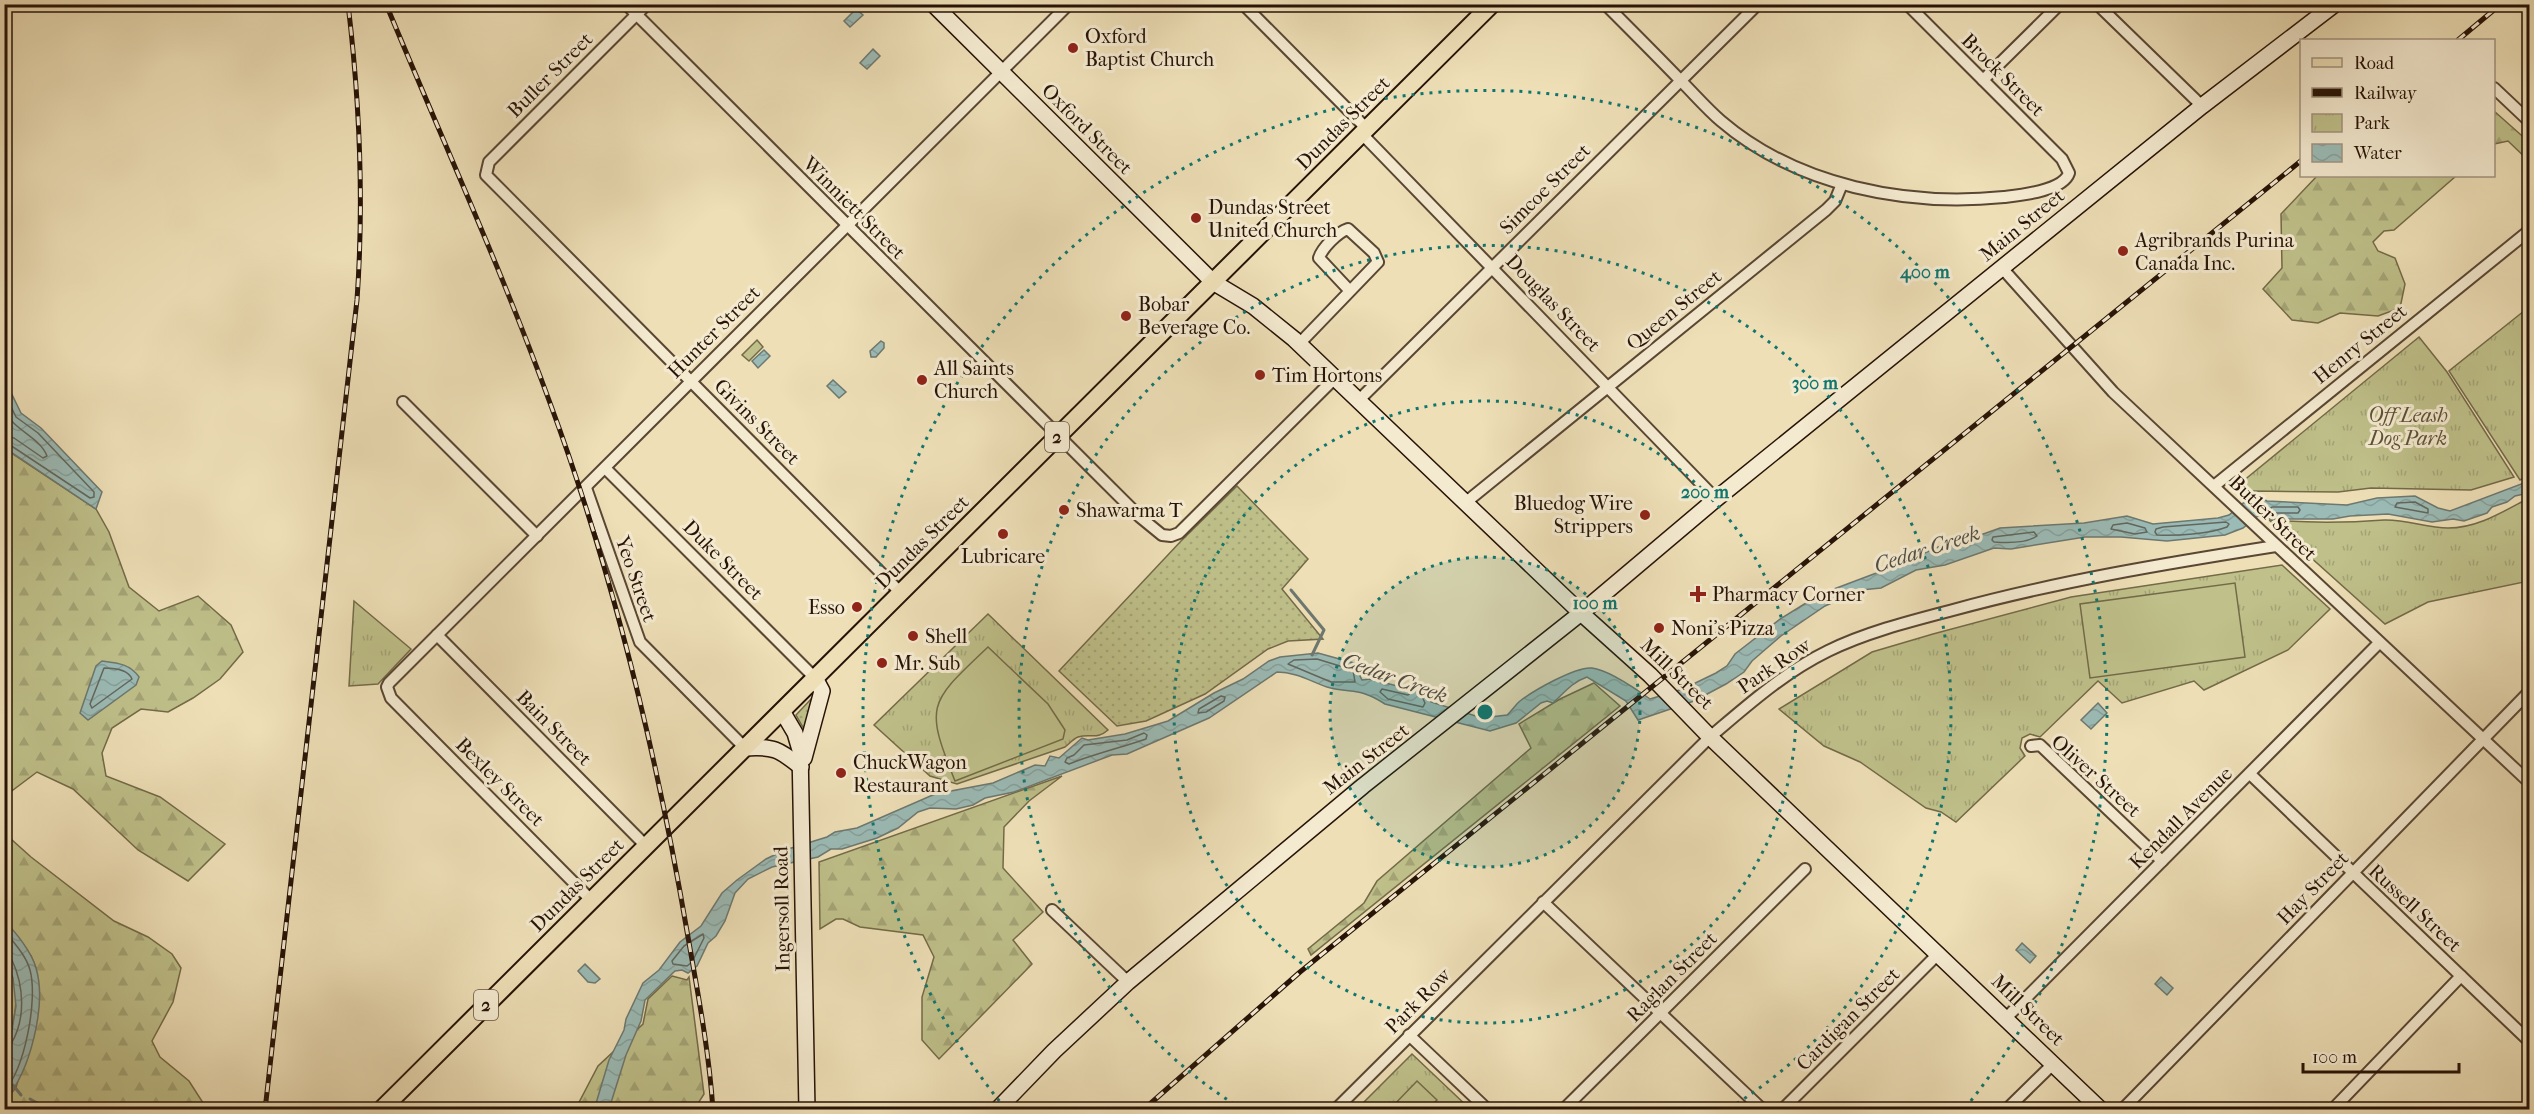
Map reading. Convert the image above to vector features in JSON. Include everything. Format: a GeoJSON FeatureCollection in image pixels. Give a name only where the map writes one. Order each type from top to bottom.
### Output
{"type":"FeatureCollection","features":[{"type":"Feature","properties":{"kind":"main road","name":"Oxford Street"},"geometry":{"type":"LineString","coordinates":[[933,4],[1213,282]]}},
{"type":"Feature","properties":{"kind":"main road","name":"Dundas Street"},"geometry":{"type":"LineString","coordinates":[[381,1110],[1492,4]]}},
{"type":"Feature","properties":{"kind":"main road","name":"Main Street"},"geometry":{"type":"LineString","coordinates":[[997,1110],[1054,1051],[1128,982],[1363,786],[1581,613],[1716,499],[2202,106],[2335,4]]}},
{"type":"Feature","properties":{"kind":"main road","name":"Mill Street"},"geometry":{"type":"LineString","coordinates":[[1213,282],[1257,309],[1299,344],[1665,690],[1710,737],[2101,1110]]}},
{"type":"Feature","properties":{"kind":"main road"},"geometry":{"type":"LineString","coordinates":[[745,748],[768,746],[782,751],[801,767],[822,692],[815,678]]}},
{"type":"Feature","properties":{"kind":"main road","name":"Ingersoll Road"},"geometry":{"type":"LineString","coordinates":[[782,711],[798,741],[801,767],[807,1110]]}},
{"type":"Feature","properties":{"kind":"street","name":"Winniett Street"},"geometry":{"type":"LineString","coordinates":[[626,4],[1057,437],[1156,532],[1166,537],[1174,536],[1335,378]]}},
{"type":"Feature","properties":{"kind":"street","name":"Buller Street"},"geometry":{"type":"LineString","coordinates":[[486,175],[489,162],[647,4]]}},
{"type":"Feature","properties":{"kind":"street","name":"Hunter Street"},"geometry":{"type":"LineString","coordinates":[[387,687],[1069,4]]}},
{"type":"Feature","properties":{"kind":"street","name":"Douglas Street"},"geometry":{"type":"LineString","coordinates":[[1243,4],[1716,499]]}},
{"type":"Feature","properties":{"kind":"street"},"geometry":{"type":"LineString","coordinates":[[1605,4],[1720,120],[1745,138],[1786,161],[1842,184]]}},
{"type":"Feature","properties":{"kind":"street","name":"Simcoe Street"},"geometry":{"type":"LineString","coordinates":[[1359,400],[1758,4]]}},
{"type":"Feature","properties":{"kind":"street","name":"Brock Street"},"geometry":{"type":"LineString","coordinates":[[1842,184],[1910,197],[1988,199],[2050,188],[2064,182],[2069,173],[2062,159],[1907,4]]}},
{"type":"Feature","properties":{"kind":"street"},"geometry":{"type":"LineString","coordinates":[[1983,80],[2060,4]]}},
{"type":"Feature","properties":{"kind":"street"},"geometry":{"type":"LineString","coordinates":[[2097,4],[2202,106]]}},
{"type":"Feature","properties":{"kind":"street"},"geometry":{"type":"LineString","coordinates":[[2495,90],[2529,122]]}},
{"type":"Feature","properties":{"kind":"street","name":"Givins Street"},"geometry":{"type":"LineString","coordinates":[[486,175],[901,593]]}},
{"type":"Feature","properties":{"kind":"street","name":"Queen Street"},"geometry":{"type":"LineString","coordinates":[[1466,503],[1826,210],[1835,201],[1842,184]]}},
{"type":"Feature","properties":{"kind":"street"},"geometry":{"type":"LineString","coordinates":[[1299,344],[1377,264],[1378,259],[1368,246],[1348,229],[1342,231],[1319,258],[1350,291]]}},
{"type":"Feature","properties":{"kind":"street","name":"Henry Street"},"geometry":{"type":"LineString","coordinates":[[2214,486],[2529,230]]}},
{"type":"Feature","properties":{"kind":"street","name":"Butler Street"},"geometry":{"type":"LineString","coordinates":[[2002,268],[2085,363],[2529,783]]}},
{"type":"Feature","properties":{"kind":"street"},"geometry":{"type":"LineString","coordinates":[[403,402],[537,536]]}},
{"type":"Feature","properties":{"kind":"street","name":"Duke Street"},"geometry":{"type":"LineString","coordinates":[[605,468],[815,678]]}},
{"type":"Feature","properties":{"kind":"street","name":"Yeo Street"},"geometry":{"type":"LineString","coordinates":[[586,488],[640,642],[745,748]]}},
{"type":"Feature","properties":{"kind":"street","name":"Park Row"},"geometry":{"type":"LineString","coordinates":[[1335,1110],[1710,737],[1779,679],[1828,651],[1864,636],[1933,615],[2053,585],[2276,546]]}},
{"type":"Feature","properties":{"kind":"street","name":"Bain Street"},"geometry":{"type":"LineString","coordinates":[[437,635],[646,846]]}},
{"type":"Feature","properties":{"kind":"street","name":"Kendall Avenue"},"geometry":{"type":"LineString","coordinates":[[2007,1018],[2379,643]]}},
{"type":"Feature","properties":{"kind":"street","name":"Bexley Street"},"geometry":{"type":"LineString","coordinates":[[387,687],[391,698],[591,900]]}},
{"type":"Feature","properties":{"kind":"street","name":"Hay Street"},"geometry":{"type":"LineString","coordinates":[[2122,1110],[2529,691]]}},
{"type":"Feature","properties":{"kind":"street","name":"Oliver Street"},"geometry":{"type":"LineString","coordinates":[[2031,746],[2040,745],[2162,861]]}},
{"type":"Feature","properties":{"kind":"street","name":"Russell Street"},"geometry":{"type":"LineString","coordinates":[[2250,774],[2529,1042]]}},
{"type":"Feature","properties":{"kind":"street","name":"Raglan Street"},"geometry":{"type":"LineString","coordinates":[[1563,1110],[1805,869]]}},
{"type":"Feature","properties":{"kind":"street"},"geometry":{"type":"LineString","coordinates":[[1543,902],[1763,1110]]}},
{"type":"Feature","properties":{"kind":"street"},"geometry":{"type":"LineString","coordinates":[[1052,910],[1128,982]]}},
{"type":"Feature","properties":{"kind":"street","name":"Cardigan Street"},"geometry":{"type":"LineString","coordinates":[[1782,1110],[1939,953]]}},
{"type":"Feature","properties":{"kind":"street"},"geometry":{"type":"LineString","coordinates":[[2332,1110],[2461,976]]}},
{"type":"Feature","properties":{"kind":"street"},"geometry":{"type":"LineString","coordinates":[[1408,1035],[1488,1110]]}},
{"type":"Feature","properties":{"kind":"street"},"geometry":{"type":"LineString","coordinates":[[2007,1110],[2053,1064]]}},
{"type":"Feature","properties":{"kind":"green space"},"geometry":{"type":"Polygon","coordinates":[[[2495,112],[2529,142],[2529,161],[2508,141],[2495,144],[2495,112]]]}},
{"type":"Feature","properties":{"kind":"green space"},"geometry":{"type":"Polygon","coordinates":[[[2316,177],[2455,177],[2394,230],[2384,231],[2373,242],[2378,251],[2395,258],[2405,284],[2400,308],[2378,316],[2340,313],[2318,323],[2292,320],[2263,289],[2282,268],[2281,214],[2316,177]]]}},
{"type":"Feature","properties":{"kind":"green space"},"geometry":{"type":"Polygon","coordinates":[[[2529,307],[2529,475],[2520,480],[2449,371],[2529,307]]]}},
{"type":"Feature","properties":{"kind":"green space","name":"Off Leash Dog Park"},"geometry":{"type":"Polygon","coordinates":[[[2419,337],[2447,372],[2514,477],[2471,490],[2371,488],[2338,492],[2252,491],[2238,493],[2237,486],[2419,337]]]}},
{"type":"Feature","properties":{"kind":"green space"},"geometry":{"type":"Polygon","coordinates":[[[757,340],[763,347],[749,361],[742,355],[757,340]]]}},
{"type":"Feature","properties":{"kind":"green space"},"geometry":{"type":"Polygon","coordinates":[[[4,448],[96,509],[109,532],[129,587],[159,611],[198,596],[231,625],[243,652],[220,679],[193,698],[168,712],[141,709],[112,728],[102,753],[106,776],[160,797],[225,844],[188,881],[138,850],[73,789],[37,772],[5,796],[4,448]]]}},
{"type":"Feature","properties":{"kind":"green space"},"geometry":{"type":"Polygon","coordinates":[[[1237,486],[1308,559],[1282,589],[1323,639],[1288,641],[1268,649],[1205,694],[1146,721],[1117,726],[1059,671],[1181,541],[1237,486]]]}},
{"type":"Feature","properties":{"kind":"green space"},"geometry":{"type":"Polygon","coordinates":[[[2529,498],[2529,581],[2428,602],[2385,624],[2269,520],[2327,522],[2392,520],[2448,528],[2470,525],[2490,518],[2529,498]]]}},
{"type":"Feature","properties":{"kind":"green space"},"geometry":{"type":"Polygon","coordinates":[[[2282,565],[2330,609],[2288,650],[2204,690],[2194,681],[2122,703],[2098,681],[2040,737],[2030,734],[2022,738],[2020,748],[2025,756],[1956,822],[1941,812],[1926,808],[1860,762],[1824,746],[1779,709],[1872,652],[1933,634],[2071,597],[2282,565]]]}},
{"type":"Feature","properties":{"kind":"green space"},"geometry":{"type":"Polygon","coordinates":[[[2235,583],[2245,657],[2090,678],[2080,604],[2235,583]]]}},
{"type":"Feature","properties":{"kind":"green space"},"geometry":{"type":"Polygon","coordinates":[[[354,601],[411,649],[378,684],[349,686],[354,601]]]}},
{"type":"Feature","properties":{"kind":"green space"},"geometry":{"type":"Polygon","coordinates":[[[988,614],[1108,730],[1097,736],[1078,737],[1065,747],[957,784],[930,776],[874,725],[988,614]]]}},
{"type":"Feature","properties":{"kind":"green space"},"geometry":{"type":"Polygon","coordinates":[[[988,647],[1048,704],[1065,730],[1063,739],[955,781],[939,735],[936,720],[938,706],[943,694],[954,681],[988,647]]]}},
{"type":"Feature","properties":{"kind":"green space"},"geometry":{"type":"Polygon","coordinates":[[[1594,683],[1620,706],[1311,955],[1308,949],[1364,903],[1377,881],[1531,748],[1519,724],[1560,699],[1594,683]]]}},
{"type":"Feature","properties":{"kind":"green space"},"geometry":{"type":"Polygon","coordinates":[[[812,698],[804,729],[796,715],[812,698]]]}},
{"type":"Feature","properties":{"kind":"green space"},"geometry":{"type":"Polygon","coordinates":[[[1062,776],[1029,801],[1004,827],[1003,868],[1043,912],[1013,940],[1032,964],[939,1059],[922,1040],[922,997],[934,957],[923,935],[860,927],[843,919],[836,919],[820,929],[819,862],[1062,776]]]}},
{"type":"Feature","properties":{"kind":"green space"},"geometry":{"type":"Polygon","coordinates":[[[4,825],[11,839],[31,857],[114,921],[148,937],[172,954],[181,968],[173,1002],[152,1041],[160,1057],[189,1081],[207,1109],[5,1109],[5,1100],[16,1088],[39,1002],[36,968],[31,956],[5,922],[4,825]]]}},
{"type":"Feature","properties":{"kind":"green space"},"geometry":{"type":"Polygon","coordinates":[[[5,960],[14,980],[16,1003],[5,1046],[5,960]]]}},
{"type":"Feature","properties":{"kind":"green space"},"geometry":{"type":"Polygon","coordinates":[[[672,976],[687,980],[689,977],[704,1094],[697,1105],[686,1110],[575,1110],[598,1066],[643,1024],[648,999],[672,976]]]}},
{"type":"Feature","properties":{"kind":"green space"},"geometry":{"type":"Polygon","coordinates":[[[1412,1054],[1470,1109],[1356,1110],[1412,1054]]]}},
{"type":"Feature","properties":{"kind":"green space"},"geometry":{"type":"Polygon","coordinates":[[[1417,1081],[1437,1100],[1428,1109],[1390,1109],[1417,1081]]]}},
{"type":"Feature","properties":{"kind":"water"},"geometry":{"type":"Polygon","coordinates":[[[856,9],[863,15],[850,27],[844,21],[856,9]]]}},
{"type":"Feature","properties":{"kind":"water"},"geometry":{"type":"Polygon","coordinates":[[[873,49],[880,56],[867,69],[860,63],[873,49]]]}},
{"type":"Feature","properties":{"kind":"water"},"geometry":{"type":"Polygon","coordinates":[[[881,341],[884,343],[884,348],[876,357],[871,357],[870,351],[881,341]]]}},
{"type":"Feature","properties":{"kind":"water"},"geometry":{"type":"Polygon","coordinates":[[[764,350],[770,356],[758,368],[752,361],[764,350]]]}},
{"type":"Feature","properties":{"kind":"water"},"geometry":{"type":"Polygon","coordinates":[[[4,378],[21,413],[41,428],[102,492],[96,509],[5,448],[4,378]]]}},
{"type":"Feature","properties":{"kind":"water"},"geometry":{"type":"Polygon","coordinates":[[[833,380],[846,392],[839,398],[827,386],[833,380]]]}},
{"type":"Feature","properties":{"kind":"water","name":"Cedar Creek"},"geometry":{"type":"Polygon","coordinates":[[[2529,481],[2529,493],[2515,496],[2507,502],[2492,507],[2487,513],[2464,521],[2453,519],[2432,522],[2388,514],[2333,519],[2271,519],[2258,516],[2243,528],[2225,535],[2167,541],[2085,537],[2011,549],[1994,548],[1945,565],[1916,570],[1881,588],[1861,590],[1825,606],[1781,636],[1752,661],[1744,672],[1726,684],[1694,701],[1638,720],[1626,701],[1587,677],[1572,685],[1553,703],[1547,701],[1541,703],[1516,723],[1490,731],[1385,704],[1362,693],[1327,687],[1297,675],[1277,672],[1209,718],[1127,754],[1112,755],[1014,792],[985,798],[973,805],[956,809],[930,808],[918,812],[898,828],[877,838],[842,849],[831,849],[818,857],[772,867],[748,879],[735,893],[725,921],[716,936],[708,943],[697,966],[688,973],[682,970],[675,971],[645,1000],[641,1021],[626,1055],[609,1109],[594,1110],[609,1060],[643,983],[659,970],[680,942],[701,926],[722,893],[766,859],[835,832],[857,828],[935,794],[993,783],[1035,765],[1045,766],[1050,756],[1059,758],[1082,738],[1088,740],[1125,734],[1168,721],[1214,693],[1243,679],[1269,661],[1280,657],[1318,653],[1361,665],[1364,669],[1360,676],[1362,680],[1371,679],[1408,689],[1413,681],[1429,685],[1426,691],[1431,702],[1482,718],[1507,715],[1520,701],[1534,691],[1585,668],[1606,672],[1650,699],[1683,689],[1716,673],[1727,666],[1735,654],[1780,619],[1834,589],[1945,544],[1957,547],[1961,542],[2000,528],[2084,523],[2127,516],[2153,524],[2218,518],[2229,515],[2254,494],[2267,501],[2347,505],[2377,498],[2415,496],[2438,508],[2450,511],[2529,481]]]}},
{"type":"Feature","properties":{"kind":"water"},"geometry":{"type":"Polygon","coordinates":[[[102,661],[128,667],[139,677],[136,685],[88,720],[80,713],[96,666],[102,661]]]}},
{"type":"Feature","properties":{"kind":"water"},"geometry":{"type":"Polygon","coordinates":[[[2098,703],[2107,713],[2091,729],[2081,720],[2098,703]]]}},
{"type":"Feature","properties":{"kind":"water"},"geometry":{"type":"Polygon","coordinates":[[[5,922],[23,943],[34,962],[39,983],[39,1000],[38,1019],[29,1056],[14,1088],[5,1100],[5,1046],[12,1030],[16,1006],[13,978],[5,960],[5,922]]]}},
{"type":"Feature","properties":{"kind":"water"},"geometry":{"type":"Polygon","coordinates":[[[2022,943],[2036,956],[2030,963],[2016,950],[2022,943]]]}},
{"type":"Feature","properties":{"kind":"water"},"geometry":{"type":"Polygon","coordinates":[[[585,964],[600,979],[595,983],[588,982],[578,971],[585,964]]]}},
{"type":"Feature","properties":{"kind":"water"},"geometry":{"type":"Polygon","coordinates":[[[2161,977],[2173,988],[2167,995],[2155,984],[2161,977]]]}},
{"type":"Feature","properties":{"kind":"waterway"},"geometry":{"type":"LineString","coordinates":[[1291,590],[1324,630],[1312,655]]}},
{"type":"Feature","properties":{"kind":"waterway"},"geometry":{"type":"LineString","coordinates":[[13,1085],[21,1095]]}},
{"type":"Feature","properties":{"kind":"waterway"},"geometry":{"type":"LineString","coordinates":[[30,1099],[50,1110]]}},
{"type":"Feature","properties":{"kind":"railway"},"geometry":{"type":"LineString","coordinates":[[265,1110],[357,300],[360,152],[348,4]]}},
{"type":"Feature","properties":{"kind":"railway"},"geometry":{"type":"LineString","coordinates":[[386,4],[511,302],[550,403],[614,600],[648,734],[676,869],[709,1066],[713,1110]]}},
{"type":"Feature","properties":{"kind":"railway"},"geometry":{"type":"LineString","coordinates":[[2459,39],[2501,4]]}},
{"type":"Feature","properties":{"kind":"railway"},"geometry":{"type":"LineString","coordinates":[[1143,1110],[1300,972],[2300,162]]}},
{"type":"Feature","properties":{"kind":"place","name":"Oxford Baptist Church"},"geometry":{"type":"Point","coordinates":[1073,48]}},
{"type":"Feature","properties":{"kind":"place","name":"Dundas Street United Church"},"geometry":{"type":"Point","coordinates":[1196,218]}},
{"type":"Feature","properties":{"kind":"place","name":"Agribrands Purina Canada Inc."},"geometry":{"type":"Point","coordinates":[2123,251]}},
{"type":"Feature","properties":{"kind":"place","name":"Bobar Beverage Co."},"geometry":{"type":"Point","coordinates":[1126,316]}},
{"type":"Feature","properties":{"kind":"place","name":"Tim Hortons"},"geometry":{"type":"Point","coordinates":[1260,375]}},
{"type":"Feature","properties":{"kind":"place","name":"All Saints Church"},"geometry":{"type":"Point","coordinates":[922,380]}},
{"type":"Feature","properties":{"kind":"place","name":"Shawarma T"},"geometry":{"type":"Point","coordinates":[1064,510]}},
{"type":"Feature","properties":{"kind":"place","name":"Bluedog Wire Strippers"},"geometry":{"type":"Point","coordinates":[1645,515]}},
{"type":"Feature","properties":{"kind":"place","name":"Lubricare"},"geometry":{"type":"Point","coordinates":[1003,534]}},
{"type":"Feature","properties":{"kind":"place","name":"Pharmacy Corner"},"geometry":{"type":"Point","coordinates":[1698,594]}},
{"type":"Feature","properties":{"kind":"place","name":"Esso"},"geometry":{"type":"Point","coordinates":[857,607]}},
{"type":"Feature","properties":{"kind":"place","name":"Noni's Pizza"},"geometry":{"type":"Point","coordinates":[1659,628]}},
{"type":"Feature","properties":{"kind":"place","name":"Shell"},"geometry":{"type":"Point","coordinates":[913,636]}},
{"type":"Feature","properties":{"kind":"place","name":"Mr. Sub"},"geometry":{"type":"Point","coordinates":[882,663]}},
{"type":"Feature","properties":{"kind":"place","name":"ChuckWagon Restaurant"},"geometry":{"type":"Point","coordinates":[841,773]}}]}
